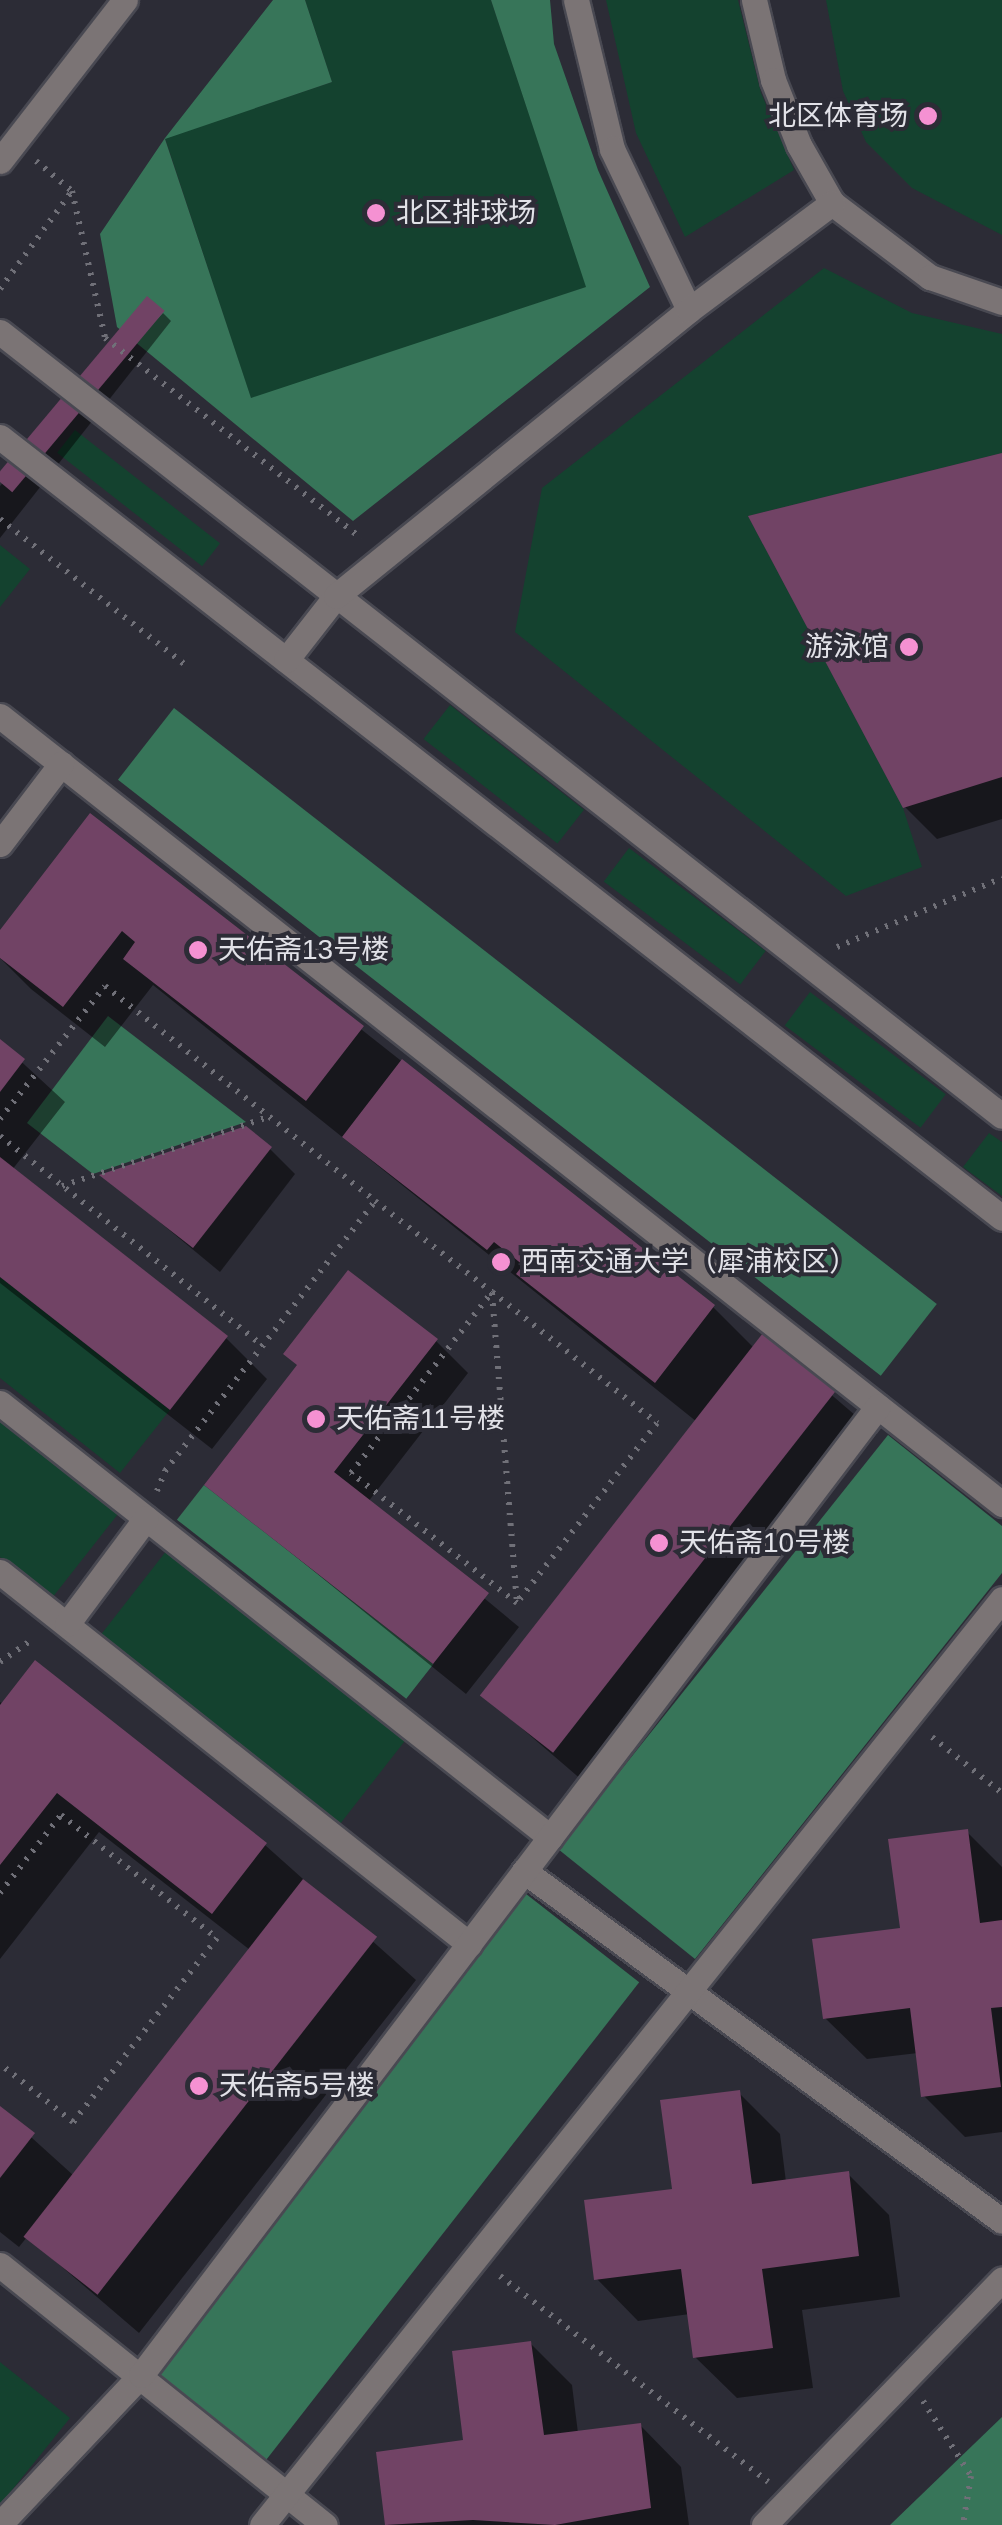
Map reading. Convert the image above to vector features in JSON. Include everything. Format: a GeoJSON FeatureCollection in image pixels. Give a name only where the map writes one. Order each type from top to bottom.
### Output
{"type":"FeatureCollection","features":[{"type":"Feature","properties":{"kind":"street"},"geometry":{"type":"LineString","coordinates":[[7,152],[126,0]]}},
{"type":"Feature","properties":{"kind":"street"},"geometry":{"type":"LineString","coordinates":[[576,0],[612,149],[689,310]]}},
{"type":"Feature","properties":{"kind":"street"},"geometry":{"type":"LineString","coordinates":[[754,0],[780,96],[832,204],[930,278],[1002,302]]}},
{"type":"Feature","properties":{"kind":"street"},"geometry":{"type":"LineString","coordinates":[[286,660],[336,596],[689,310],[832,204]]}},
{"type":"Feature","properties":{"kind":"street"},"geometry":{"type":"LineString","coordinates":[[0,332],[1002,1116]]}},
{"type":"Feature","properties":{"kind":"street"},"geometry":{"type":"LineString","coordinates":[[0,437],[1002,1218]]}},
{"type":"Feature","properties":{"kind":"street"},"geometry":{"type":"LineString","coordinates":[[0,716],[1002,1504]]}},
{"type":"Feature","properties":{"kind":"street"},"geometry":{"type":"LineString","coordinates":[[0,844],[61,764]]}},
{"type":"Feature","properties":{"kind":"street"},"geometry":{"type":"LineString","coordinates":[[0,1402],[550,1837]]}},
{"type":"Feature","properties":{"kind":"street"},"geometry":{"type":"LineString","coordinates":[[0,2524],[141,2375],[878,1406]]}},
{"type":"Feature","properties":{"kind":"street"},"geometry":{"type":"LineString","coordinates":[[66,1624],[146,1518]]}},
{"type":"Feature","properties":{"kind":"street"},"geometry":{"type":"LineString","coordinates":[[0,1572],[469,1944]]}},
{"type":"Feature","properties":{"kind":"street"},"geometry":{"type":"LineString","coordinates":[[262,2525],[1002,1599]]}},
{"type":"Feature","properties":{"kind":"street"},"geometry":{"type":"LineString","coordinates":[[524,1871],[1002,2221]]}},
{"type":"Feature","properties":{"kind":"street"},"geometry":{"type":"LineString","coordinates":[[0,2265],[325,2525]]}},
{"type":"Feature","properties":{"kind":"street"},"geometry":{"type":"LineString","coordinates":[[764,2525],[1002,2278]]}},
{"type":"Feature","properties":{"kind":"path"},"geometry":{"type":"LineString","coordinates":[[7,152],[72,191],[105,338],[385,556]]}},
{"type":"Feature","properties":{"kind":"path"},"geometry":{"type":"LineString","coordinates":[[0,289],[72,191]]}},
{"type":"Feature","properties":{"kind":"path"},"geometry":{"type":"LineString","coordinates":[[0,519],[188,667]]}},
{"type":"Feature","properties":{"kind":"path"},"geometry":{"type":"LineString","coordinates":[[803,961],[1002,878]]}},
{"type":"Feature","properties":{"kind":"path"},"geometry":{"type":"LineString","coordinates":[[0,1119],[104,986],[657,1423],[517,1603]]}},
{"type":"Feature","properties":{"kind":"path"},"geometry":{"type":"LineString","coordinates":[[62,1186],[269,1117]]}},
{"type":"Feature","properties":{"kind":"path"},"geometry":{"type":"LineString","coordinates":[[0,1136],[262,1346]]}},
{"type":"Feature","properties":{"kind":"path"},"geometry":{"type":"LineString","coordinates":[[146,1518],[165,1471],[375,1201]]}},
{"type":"Feature","properties":{"kind":"path"},"geometry":{"type":"LineString","coordinates":[[492,1292],[351,1473],[517,1603]]}},
{"type":"Feature","properties":{"kind":"path"},"geometry":{"type":"LineString","coordinates":[[492,1292],[517,1603]]}},
{"type":"Feature","properties":{"kind":"path"},"geometry":{"type":"LineString","coordinates":[[908,1718],[1002,1793]]}},
{"type":"Feature","properties":{"kind":"path"},"geometry":{"type":"LineString","coordinates":[[0,1893],[61,1815],[217,1938],[74,2122],[0,2064]]}},
{"type":"Feature","properties":{"kind":"path"},"geometry":{"type":"LineString","coordinates":[[475,2258],[789,2499]]}},
{"type":"Feature","properties":{"kind":"path"},"geometry":{"type":"LineString","coordinates":[[908,2377],[971,2476],[963,2525]]}},
{"type":"Feature","properties":{"kind":"green space"},"geometry":{"type":"Polygon","coordinates":[[[273,0],[305,0],[332,82],[165,139],[251,398],[586,287],[491,0],[550,0],[554,44],[598,170],[650,287],[353,521],[117,327],[100,234],[165,138],[273,0]]]}},
{"type":"Feature","properties":{"kind":"green space","name":"北区排球场"},"geometry":{"type":"Polygon","coordinates":[[[305,0],[491,0],[587,287],[251,399],[165,138],[332,82],[305,0]]]}},
{"type":"Feature","properties":{"kind":"green space"},"geometry":{"type":"Polygon","coordinates":[[[606,0],[738,0],[761,93],[794,170],[685,237],[636,133],[606,0]]]}},
{"type":"Feature","properties":{"kind":"green space","name":"北区体育场"},"geometry":{"type":"Polygon","coordinates":[[[826,0],[1002,0],[1002,235],[912,188],[866,142],[843,91],[826,0]]]}},
{"type":"Feature","properties":{"kind":"green space"},"geometry":{"type":"Polygon","coordinates":[[[824,268],[912,313],[1002,334],[1002,453],[748,516],[903,808],[922,867],[846,896],[515,632],[542,488],[824,268]]]}},
{"type":"Feature","properties":{"kind":"green space"},"geometry":{"type":"Polygon","coordinates":[[[75,430],[220,543],[202,566],[57,453],[75,430]]]}},
{"type":"Feature","properties":{"kind":"green space"},"geometry":{"type":"Polygon","coordinates":[[[0,545],[30,569],[0,607],[0,545]]]}},
{"type":"Feature","properties":{"kind":"green space"},"geometry":{"type":"Polygon","coordinates":[[[450,705],[584,810],[557,844],[424,739],[450,705]]]}},
{"type":"Feature","properties":{"kind":"green space"},"geometry":{"type":"Polygon","coordinates":[[[174,708],[937,1304],[881,1376],[118,780],[174,708]]]}},
{"type":"Feature","properties":{"kind":"green space"},"geometry":{"type":"Polygon","coordinates":[[[629,848],[766,951],[740,984],[604,882],[629,848]]]}},
{"type":"Feature","properties":{"kind":"green space"},"geometry":{"type":"Polygon","coordinates":[[[810,992],[946,1094],[920,1128],[785,1026],[810,992]]]}},
{"type":"Feature","properties":{"kind":"green space"},"geometry":{"type":"Polygon","coordinates":[[[108,1016],[246,1122],[93,1174],[27,1123],[108,1016]]]}},
{"type":"Feature","properties":{"kind":"green space"},"geometry":{"type":"Polygon","coordinates":[[[989,1133],[1002,1142],[1002,1196],[963,1167],[989,1133]]]}},
{"type":"Feature","properties":{"kind":"green space"},"geometry":{"type":"Polygon","coordinates":[[[0,1277],[170,1410],[120,1473],[0,1378],[0,1277]]]}},
{"type":"Feature","properties":{"kind":"green space"},"geometry":{"type":"Polygon","coordinates":[[[0,1421],[118,1514],[52,1598],[0,1557],[0,1421]]]}},
{"type":"Feature","properties":{"kind":"green space"},"geometry":{"type":"Polygon","coordinates":[[[888,1435],[1002,1526],[1002,1573],[695,1959],[558,1849],[888,1435]]]}},
{"type":"Feature","properties":{"kind":"green space"},"geometry":{"type":"Polygon","coordinates":[[[204,1485],[433,1664],[406,1699],[177,1520],[204,1485]]]}},
{"type":"Feature","properties":{"kind":"green space"},"geometry":{"type":"Polygon","coordinates":[[[167,1550],[407,1738],[340,1824],[99,1637],[167,1550]]]}},
{"type":"Feature","properties":{"kind":"green space"},"geometry":{"type":"Polygon","coordinates":[[[521,1890],[639,1982],[265,2461],[147,2368],[521,1890]]]}},
{"type":"Feature","properties":{"kind":"green space"},"geometry":{"type":"Polygon","coordinates":[[[0,2362],[70,2418],[0,2505],[0,2362]]]}},
{"type":"Feature","properties":{"kind":"green space"},"geometry":{"type":"Polygon","coordinates":[[[1002,2417],[1002,2525],[890,2525],[1002,2417]]]}},
{"type":"Feature","properties":{"kind":"building"},"geometry":{"type":"Polygon","coordinates":[[[147,296],[165,311],[12,492],[0,482],[0,471],[147,296]]]}},
{"type":"Feature","properties":{"kind":"building","name":"游泳馆"},"geometry":{"type":"Polygon","coordinates":[[[1002,453],[1002,777],[903,808],[748,516],[1002,453]]]}},
{"type":"Feature","properties":{"kind":"building","name":"天佑斋13号楼"},"geometry":{"type":"Polygon","coordinates":[[[90,813],[364,1026],[306,1101],[123,959],[135,942],[122,931],[63,1007],[0,958],[0,930],[90,813]]]}},
{"type":"Feature","properties":{"kind":"building"},"geometry":{"type":"Polygon","coordinates":[[[0,1039],[25,1059],[0,1092],[0,1039]]]}},
{"type":"Feature","properties":{"kind":"building"},"geometry":{"type":"Polygon","coordinates":[[[402,1059],[715,1305],[655,1383],[516,1274],[523,1265],[494,1242],[487,1250],[342,1137],[402,1059]]]}},
{"type":"Feature","properties":{"kind":"building"},"geometry":{"type":"Polygon","coordinates":[[[246,1126],[272,1147],[193,1248],[99,1175],[246,1126]]]}},
{"type":"Feature","properties":{"kind":"building"},"geometry":{"type":"Polygon","coordinates":[[[0,1157],[228,1336],[170,1410],[0,1277],[0,1157]]]}},
{"type":"Feature","properties":{"kind":"building","name":"天佑斋11号楼"},"geometry":{"type":"Polygon","coordinates":[[[348,1270],[438,1339],[334,1472],[489,1593],[433,1664],[204,1485],[297,1365],[283,1354],[348,1270]]]}},
{"type":"Feature","properties":{"kind":"building","name":"天佑斋10号楼"},"geometry":{"type":"Polygon","coordinates":[[[763,1333],[836,1390],[553,1753],[480,1695],[763,1333]]]}},
{"type":"Feature","properties":{"kind":"building"},"geometry":{"type":"Polygon","coordinates":[[[35,1660],[267,1843],[212,1914],[57,1793],[0,1865],[0,1705],[35,1660]]]}},
{"type":"Feature","properties":{"kind":"building"},"geometry":{"type":"Polygon","coordinates":[[[968,1829],[980,1923],[1002,1920],[1002,2007],[991,2008],[1001,2087],[921,2097],[910,2008],[823,2019],[812,1939],[900,1928],[888,1839],[968,1829]]]}},
{"type":"Feature","properties":{"kind":"building","name":"天佑斋5号楼"},"geometry":{"type":"Polygon","coordinates":[[[303,1879],[377,1937],[98,2295],[23,2237],[303,1879]]]}},
{"type":"Feature","properties":{"kind":"building"},"geometry":{"type":"Polygon","coordinates":[[[740,2090],[752,2184],[849,2171],[859,2256],[762,2269],[773,2348],[693,2358],[681,2269],[594,2280],[584,2200],[672,2189],[660,2100],[740,2090]]]}},
{"type":"Feature","properties":{"kind":"building"},"geometry":{"type":"Polygon","coordinates":[[[0,2106],[35,2133],[0,2178],[0,2106]]]}},
{"type":"Feature","properties":{"kind":"building"},"geometry":{"type":"Polygon","coordinates":[[[531,2341],[544,2435],[641,2423],[651,2508],[555,2525],[473,2520],[385,2525],[376,2452],[463,2440],[452,2351],[531,2341]]]}},
{"type":"Feature","properties":{"kind":"place","name":"北区体育场"},"geometry":{"type":"Point","coordinates":[928,116]}},
{"type":"Feature","properties":{"kind":"place","name":"北区排球场"},"geometry":{"type":"Point","coordinates":[376,213]}},
{"type":"Feature","properties":{"kind":"place","name":"游泳馆"},"geometry":{"type":"Point","coordinates":[909,647]}},
{"type":"Feature","properties":{"kind":"place","name":"天佑斋13号楼"},"geometry":{"type":"Point","coordinates":[198,950]}},
{"type":"Feature","properties":{"kind":"place","name":"西南交通大学（犀浦校区）"},"geometry":{"type":"Point","coordinates":[501,1262]}},
{"type":"Feature","properties":{"kind":"place","name":"天佑斋11号楼"},"geometry":{"type":"Point","coordinates":[316,1419]}},
{"type":"Feature","properties":{"kind":"place","name":"天佑斋10号楼"},"geometry":{"type":"Point","coordinates":[659,1543]}},
{"type":"Feature","properties":{"kind":"place","name":"天佑斋5号楼"},"geometry":{"type":"Point","coordinates":[199,2086]}}]}
